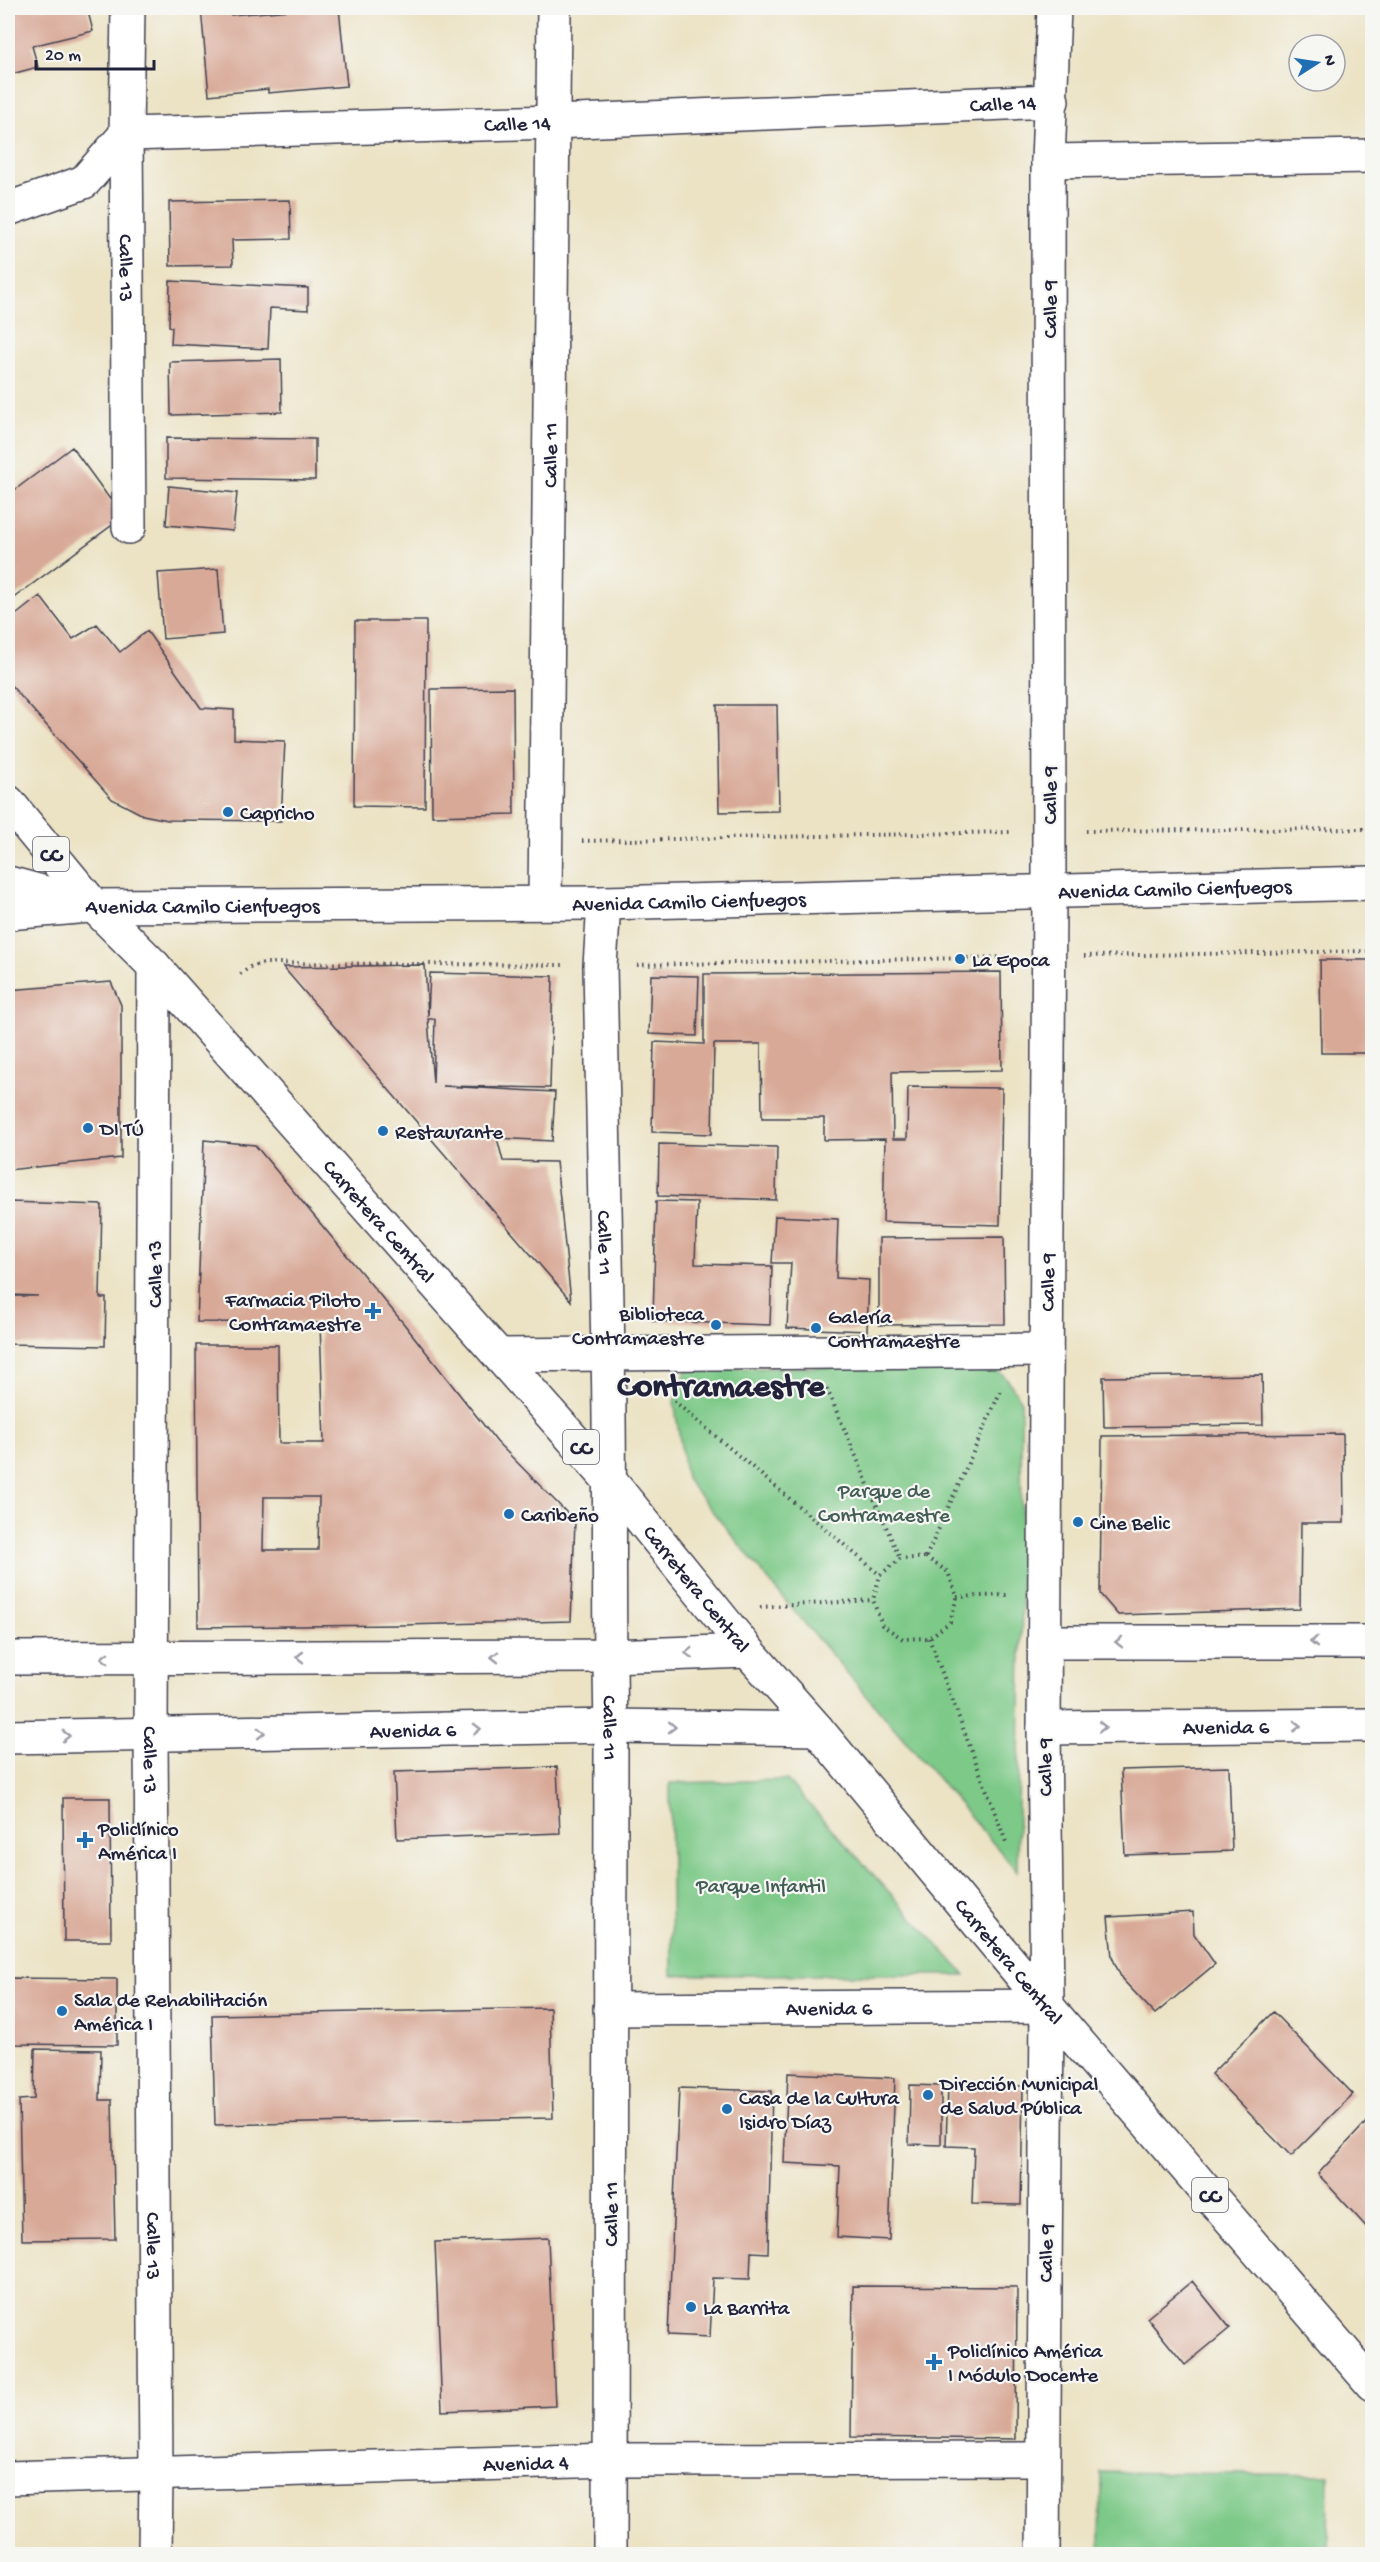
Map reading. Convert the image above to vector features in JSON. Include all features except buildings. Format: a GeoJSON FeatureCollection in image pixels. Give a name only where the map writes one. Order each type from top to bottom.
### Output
{"type":"FeatureCollection","features":[{"type":"Feature","properties":{"kind":"main road","name":"Calle 13"},"geometry":{"type":"LineString","coordinates":[[128,8],[126,134],[129,527]]}},
{"type":"Feature","properties":{"kind":"main road","name":"Calle 11"},"geometry":{"type":"LineString","coordinates":[[545,902],[554,8]]}},
{"type":"Feature","properties":{"kind":"main road","name":"Calle 9"},"geometry":{"type":"LineString","coordinates":[[1043,2554],[1047,2006],[1045,1642],[1034,1350],[1049,956],[1048,161],[1054,8]]}},
{"type":"Feature","properties":{"kind":"main road","name":"Calle 14"},"geometry":{"type":"LineString","coordinates":[[126,134],[554,122],[1052,101]]}},
{"type":"Feature","properties":{"kind":"main road"},"geometry":{"type":"LineString","coordinates":[[8,209],[84,182],[126,134]]}},
{"type":"Feature","properties":{"kind":"main road"},"geometry":{"type":"LineString","coordinates":[[1048,161],[1372,156]]}},
{"type":"Feature","properties":{"kind":"main road","name":"Carretera Central"},"geometry":{"type":"LineString","coordinates":[[8,802],[94,906],[154,966],[611,1482],[748,1651],[817,1729],[1047,2006],[1372,2384]]}},
{"type":"Feature","properties":{"kind":"main road","name":"Avenida Camilo Cienfuegos"},"geometry":{"type":"LineString","coordinates":[[8,883],[94,906],[604,903],[1372,883]]}},
{"type":"Feature","properties":{"kind":"main road","name":"Calle 11"},"geometry":{"type":"LineString","coordinates":[[604,903],[600,966],[611,1482],[609,1656],[611,1726],[610,2554]]}},
{"type":"Feature","properties":{"kind":"main road"},"geometry":{"type":"LineString","coordinates":[[8,914],[94,906]]}},
{"type":"Feature","properties":{"kind":"main road","name":"Calle 13"},"geometry":{"type":"LineString","coordinates":[[154,966],[152,1735],[155,2554]]}},
{"type":"Feature","properties":{"kind":"main road"},"geometry":{"type":"LineString","coordinates":[[500,1355],[1034,1350]]}},
{"type":"Feature","properties":{"kind":"main road"},"geometry":{"type":"LineString","coordinates":[[1045,1642],[1372,1642]]}},
{"type":"Feature","properties":{"kind":"main road"},"geometry":{"type":"LineString","coordinates":[[8,1659],[609,1656],[748,1651]]}},
{"type":"Feature","properties":{"kind":"main road","name":"Avenida 6"},"geometry":{"type":"LineString","coordinates":[[1044,1728],[1372,1725]]}},
{"type":"Feature","properties":{"kind":"main road","name":"Avenida 6"},"geometry":{"type":"LineString","coordinates":[[8,1737],[611,1726],[817,1729]]}},
{"type":"Feature","properties":{"kind":"main road","name":"Avenida 6"},"geometry":{"type":"LineString","coordinates":[[610,2009],[1047,2006]]}},
{"type":"Feature","properties":{"kind":"main road","name":"Avenida 4"},"geometry":{"type":"LineString","coordinates":[[8,2478],[610,2460],[1043,2459]]}},
{"type":"Feature","properties":{"kind":"path"},"geometry":{"type":"LineString","coordinates":[[545,842],[1049,831],[1372,829]]}},
{"type":"Feature","properties":{"kind":"path"},"geometry":{"type":"LineString","coordinates":[[240,974],[250,967],[264,963],[600,966],[1372,951]]}},
{"type":"Feature","properties":{"kind":"path"},"geometry":{"type":"LineString","coordinates":[[926,1557],[1034,1350]]}},
{"type":"Feature","properties":{"kind":"path"},"geometry":{"type":"LineString","coordinates":[[813,1352],[900,1559]]}},
{"type":"Feature","properties":{"kind":"path"},"geometry":{"type":"LineString","coordinates":[[674,1401],[880,1575]]}},
{"type":"Feature","properties":{"kind":"path"},"geometry":{"type":"LineString","coordinates":[[926,1557],[948,1572],[957,1597],[950,1622],[929,1638],[903,1639],[882,1625],[873,1600],[880,1575],[900,1559],[926,1557]]}},
{"type":"Feature","properties":{"kind":"path"},"geometry":{"type":"LineString","coordinates":[[957,1597],[1044,1594]]}},
{"type":"Feature","properties":{"kind":"path"},"geometry":{"type":"LineString","coordinates":[[715,1611],[873,1600]]}},
{"type":"Feature","properties":{"kind":"path"},"geometry":{"type":"LineString","coordinates":[[929,1638],[1009,1849]]}},
{"type":"Feature","properties":{"kind":"green space","name":"Parque de Contramaestre"},"geometry":{"type":"Polygon","coordinates":[[[991,1365],[1007,1379],[1021,1400],[1022,1595],[1017,1871],[788,1604],[686,1479],[674,1401],[687,1369],[991,1365]]]}},
{"type":"Feature","properties":{"kind":"green space","name":"Parque Infantil"},"geometry":{"type":"Polygon","coordinates":[[[787,1780],[965,1975],[672,1975],[670,1783],[787,1780]]]}},
{"type":"Feature","properties":{"kind":"green space"},"geometry":{"type":"Polygon","coordinates":[[[1101,2472],[1329,2475],[1328,2554],[1100,2554],[1101,2472]]]}},
{"type":"Feature","properties":{"kind":"place","name":"Capricho"},"geometry":{"type":"Point","coordinates":[228,812]}},
{"type":"Feature","properties":{"kind":"place","name":"La Epoca"},"geometry":{"type":"Point","coordinates":[960,959]}},
{"type":"Feature","properties":{"kind":"place","name":"DI TÚ"},"geometry":{"type":"Point","coordinates":[88,1128]}},
{"type":"Feature","properties":{"kind":"place","name":"Restaurante"},"geometry":{"type":"Point","coordinates":[383,1131]}},
{"type":"Feature","properties":{"kind":"place","name":"Farmacia Piloto Contramaestre"},"geometry":{"type":"Point","coordinates":[373,1311]}},
{"type":"Feature","properties":{"kind":"place","name":"Biblioteca Contramaestre"},"geometry":{"type":"Point","coordinates":[716,1325]}},
{"type":"Feature","properties":{"kind":"place","name":"Galería Contramaestre"},"geometry":{"type":"Point","coordinates":[816,1328]}},
{"type":"Feature","properties":{"kind":"place","name":"Caribeño"},"geometry":{"type":"Point","coordinates":[509,1514]}},
{"type":"Feature","properties":{"kind":"place","name":"Cine Belic"},"geometry":{"type":"Point","coordinates":[1078,1522]}},
{"type":"Feature","properties":{"kind":"place","name":"Policlínico América I"},"geometry":{"type":"Point","coordinates":[85,1840]}},
{"type":"Feature","properties":{"kind":"place","name":"Sala de Rehabilitación América I"},"geometry":{"type":"Point","coordinates":[62,2011]}},
{"type":"Feature","properties":{"kind":"place","name":"Dirección Municipal de Salud Pública"},"geometry":{"type":"Point","coordinates":[928,2095]}},
{"type":"Feature","properties":{"kind":"place","name":"Casa de la Cultura Isidro Díaz"},"geometry":{"type":"Point","coordinates":[727,2109]}},
{"type":"Feature","properties":{"kind":"place","name":"La Barrita"},"geometry":{"type":"Point","coordinates":[691,2307]}},
{"type":"Feature","properties":{"kind":"place","name":"Policlínico América I Módulo Docente"},"geometry":{"type":"Point","coordinates":[934,2362]}},
{"type":"Feature","properties":{"kind":"district","name":"Contramaestre"},"geometry":{"type":"Point","coordinates":[721,1383]}}]}
